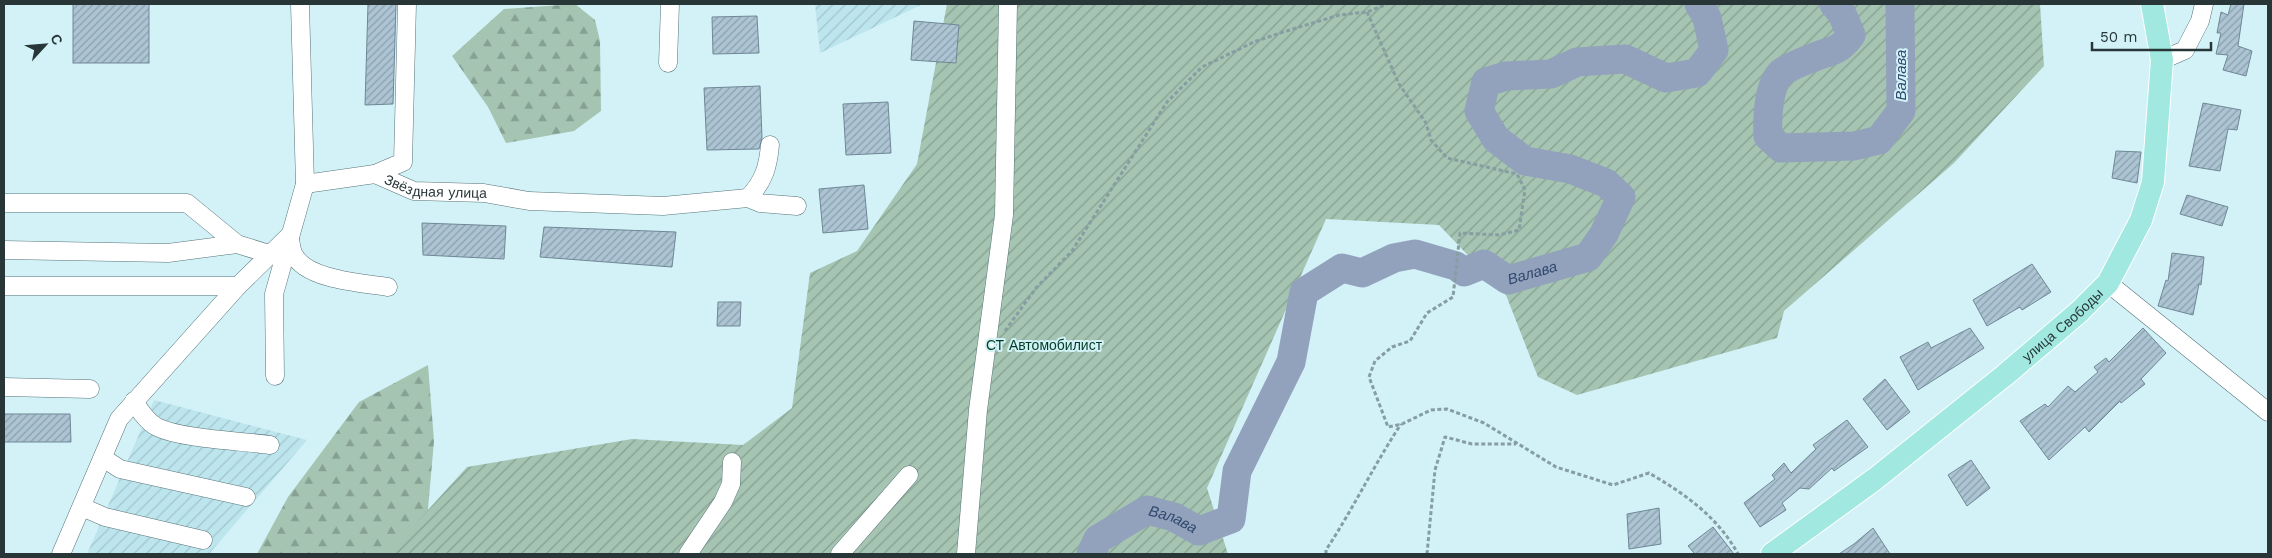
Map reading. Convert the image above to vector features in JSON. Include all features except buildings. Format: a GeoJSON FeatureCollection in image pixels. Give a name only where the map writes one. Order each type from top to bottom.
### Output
{"type":"FeatureCollection","features":[{"type":"Feature","properties":{"kind":"main road","name":"улица Свободы"},"geometry":{"type":"LineString","coordinates":[[1772,554],[1875,479],[2005,375],[2079,312],[2108,283],[2141,220],[2153,182],[2162,60],[2152,4]]}},
{"type":"Feature","properties":{"kind":"street"},"geometry":{"type":"LineString","coordinates":[[275,376],[274,294],[305,184],[300,4]]}},
{"type":"Feature","properties":{"kind":"street"},"geometry":{"type":"LineString","coordinates":[[375,174],[403,162],[408,4]]}},
{"type":"Feature","properties":{"kind":"street"},"geometry":{"type":"LineString","coordinates":[[668,63],[670,4]]}},
{"type":"Feature","properties":{"kind":"street"},"geometry":{"type":"LineString","coordinates":[[966,554],[978,410],[1004,215],[1008,4]]}},
{"type":"Feature","properties":{"kind":"street"},"geometry":{"type":"LineString","coordinates":[[2162,60],[2186,50],[2200,21],[2204,4]]}},
{"type":"Feature","properties":{"kind":"street"},"geometry":{"type":"LineString","coordinates":[[748,198],[761,184],[768,167],[770,145]]}},
{"type":"Feature","properties":{"kind":"street","name":"Звёздная улица"},"geometry":{"type":"LineString","coordinates":[[305,184],[375,174],[414,191],[484,193],[529,201],[663,206],[748,198],[760,203],[797,206]]}},
{"type":"Feature","properties":{"kind":"street"},"geometry":{"type":"LineString","coordinates":[[4,203],[187,203],[236,244],[269,254]]}},
{"type":"Feature","properties":{"kind":"street"},"geometry":{"type":"LineString","coordinates":[[65,552],[119,419],[238,286],[289,236]]}},
{"type":"Feature","properties":{"kind":"street"},"geometry":{"type":"LineString","coordinates":[[289,236],[295,256],[308,268],[338,280],[388,287]]}},
{"type":"Feature","properties":{"kind":"street"},"geometry":{"type":"LineString","coordinates":[[4,250],[168,253],[236,244]]}},
{"type":"Feature","properties":{"kind":"street"},"geometry":{"type":"LineString","coordinates":[[2108,283],[2268,412]]}},
{"type":"Feature","properties":{"kind":"street"},"geometry":{"type":"LineString","coordinates":[[4,286],[238,286]]}},
{"type":"Feature","properties":{"kind":"street"},"geometry":{"type":"LineString","coordinates":[[4,387],[90,389]]}},
{"type":"Feature","properties":{"kind":"street"},"geometry":{"type":"LineString","coordinates":[[134,401],[142,414],[156,427],[175,433],[270,445]]}},
{"type":"Feature","properties":{"kind":"street"},"geometry":{"type":"LineString","coordinates":[[103,458],[120,469],[246,497]]}},
{"type":"Feature","properties":{"kind":"street"},"geometry":{"type":"LineString","coordinates":[[688,554],[723,502],[731,484],[732,462]]}},
{"type":"Feature","properties":{"kind":"street"},"geometry":{"type":"LineString","coordinates":[[840,554],[909,475]]}},
{"type":"Feature","properties":{"kind":"street"},"geometry":{"type":"LineString","coordinates":[[82,507],[105,517],[203,540]]}},
{"type":"Feature","properties":{"kind":"path"},"geometry":{"type":"LineString","coordinates":[[1002,336],[1036,288],[1072,251],[1167,102],[1202,67],[1280,33],[1339,15],[1367,12],[1387,4]]}},
{"type":"Feature","properties":{"kind":"path"},"geometry":{"type":"LineString","coordinates":[[1367,12],[1399,84],[1426,123],[1431,140],[1441,152],[1447,158],[1517,174],[1525,190],[1519,230],[1499,235],[1460,233],[1454,297],[1427,313],[1410,341],[1392,347],[1375,361],[1370,377],[1382,417],[1388,427],[1402,424],[1431,410],[1447,409],[1484,423],[1556,466],[1613,485],[1649,473],[1681,492],[1703,510],[1719,525],[1738,554]]}},
{"type":"Feature","properties":{"kind":"path"},"geometry":{"type":"LineString","coordinates":[[1326,554],[1326,550],[1349,515],[1382,453],[1402,424]]}},
{"type":"Feature","properties":{"kind":"path"},"geometry":{"type":"LineString","coordinates":[[1427,554],[1435,470],[1445,437],[1472,444],[1519,444]]}},
{"type":"Feature","properties":{"kind":"shaded area"},"geometry":{"type":"Polygon","coordinates":[[[815,4],[923,4],[820,53],[815,4]]]}},
{"type":"Feature","properties":{"kind":"shaded area"},"geometry":{"type":"Polygon","coordinates":[[[154,400],[307,440],[209,554],[87,554],[154,400]]]}},
{"type":"Feature","properties":{"kind":"green space"},"geometry":{"type":"Polygon","coordinates":[[[575,4],[595,20],[600,41],[601,111],[574,131],[506,143],[488,107],[452,56],[504,9],[575,4]]]}},
{"type":"Feature","properties":{"kind":"green space","name":"СТ Автомобилист"},"geometry":{"type":"Polygon","coordinates":[[[947,4],[2040,4],[2044,66],[1954,163],[1784,311],[1777,338],[1577,395],[1538,377],[1506,295],[1439,225],[1326,219],[1207,488],[1228,554],[388,554],[467,467],[632,439],[743,445],[792,408],[810,273],[857,251],[917,164],[947,4]]]}},
{"type":"Feature","properties":{"kind":"green space"},"geometry":{"type":"Polygon","coordinates":[[[428,365],[434,441],[424,554],[257,554],[288,497],[359,402],[428,365]]]}},
{"type":"Feature","properties":{"kind":"waterway","name":"Валава"},"geometry":{"type":"LineString","coordinates":[[1091,554],[1098,539],[1147,510],[1174,517],[1199,531],[1231,519],[1237,471],[1291,362],[1304,292],[1342,268],[1362,273],[1394,258],[1415,254],[1456,266],[1464,272],[1484,264],[1508,280],[1588,257],[1604,234],[1621,197],[1606,183],[1570,169],[1525,161],[1496,139],[1479,111],[1486,82],[1506,76],[1551,74],[1577,62],[1625,59],[1666,78],[1697,73],[1714,50],[1707,18],[1699,4]]}},
{"type":"Feature","properties":{"kind":"waterway","name":"Валава"},"geometry":{"type":"LineString","coordinates":[[1834,4],[1842,14],[1851,35],[1838,48],[1801,62],[1784,71],[1773,86],[1768,112],[1768,136],[1781,148],[1854,146],[1879,140],[1901,111],[1900,4]]}}]}
